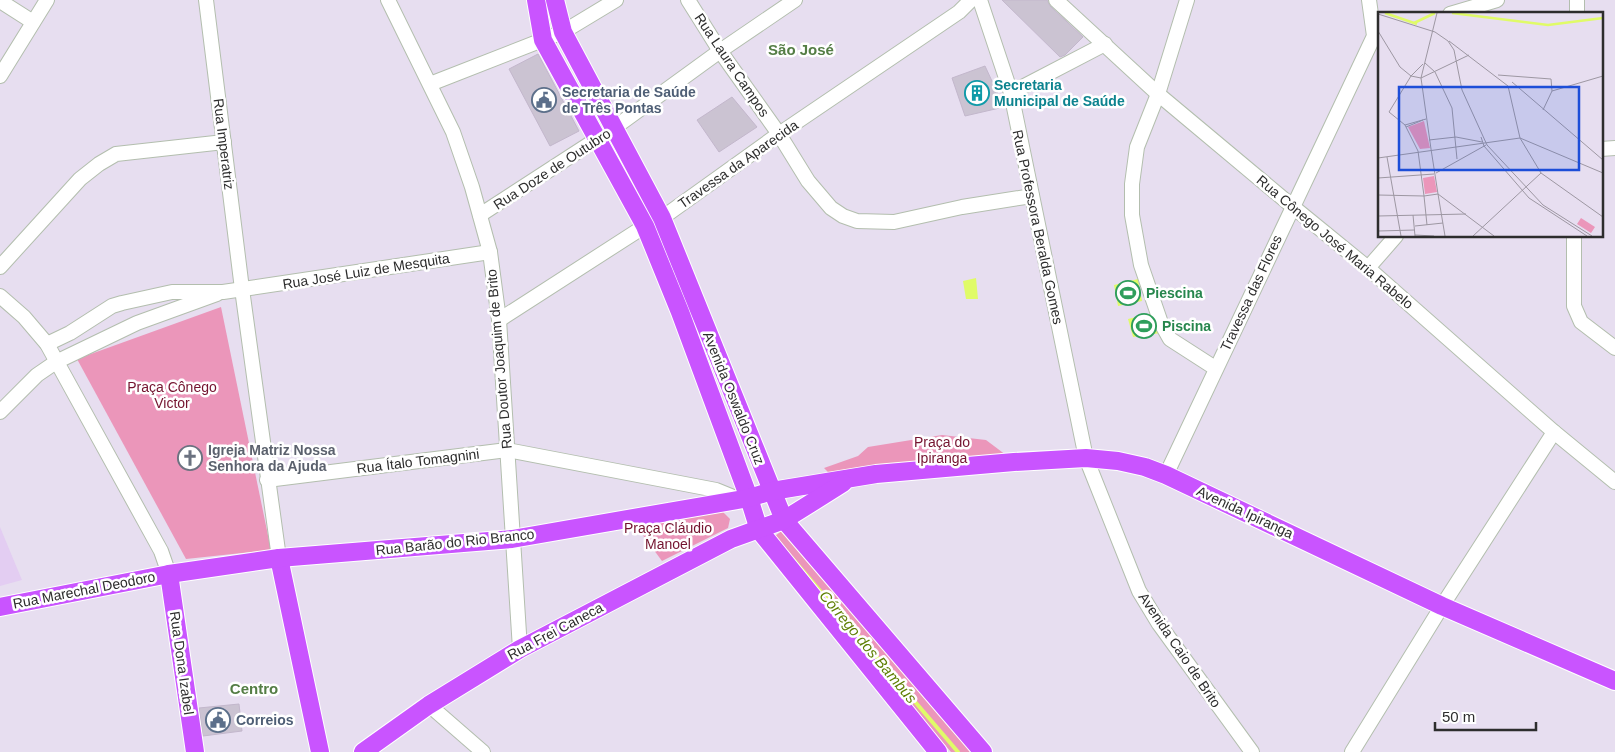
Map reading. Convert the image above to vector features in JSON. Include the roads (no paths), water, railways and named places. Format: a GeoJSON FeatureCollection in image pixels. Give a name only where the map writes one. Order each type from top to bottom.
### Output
{"type":"FeatureCollection","features":[{"type":"Feature","properties":{"kind":"main road","name":"Avenida Oswaldo Cruz"},"geometry":{"type":"LineString","coordinates":[[536,0],[543,40],[645,226],[680,312],[744,499],[759,530],[938,752]]}},
{"type":"Feature","properties":{"kind":"main road","name":"Avenida Oswaldo Cruz"},"geometry":{"type":"LineString","coordinates":[[555,0],[563,32],[662,218],[784,520],[983,752]]}},
{"type":"Feature","properties":{"kind":"main road","name":"Avenida Ipiranga"},"geometry":{"type":"LineString","coordinates":[[744,499],[772,491],[876,474],[1086,458],[1118,461],[1145,467],[1166,475],[1442,606],[1615,681]]}},
{"type":"Feature","properties":{"kind":"main road","name":"Avenida Ipiranga"},"geometry":{"type":"LineString","coordinates":[[784,520],[850,478]]}},
{"type":"Feature","properties":{"kind":"main road","name":"Rua Barão do Rio Branco"},"geometry":{"type":"LineString","coordinates":[[279,558],[512,539],[717,496],[744,499]]}},
{"type":"Feature","properties":{"kind":"main road","name":"Rua Frei Caneca"},"geometry":{"type":"LineString","coordinates":[[363,752],[428,705],[520,649],[731,539],[784,520]]}},
{"type":"Feature","properties":{"kind":"main road"},"geometry":{"type":"LineString","coordinates":[[169,574],[279,558],[320,752]]}},
{"type":"Feature","properties":{"kind":"main road","name":"Rua Marechal Deodoro"},"geometry":{"type":"LineString","coordinates":[[0,607],[169,574]]}},
{"type":"Feature","properties":{"kind":"main road","name":"Rua Dona Izabel"},"geometry":{"type":"LineString","coordinates":[[169,574],[195,752]]}},
{"type":"Feature","properties":{"kind":"street"},"geometry":{"type":"LineString","coordinates":[[0,76],[47,0]]}},
{"type":"Feature","properties":{"kind":"street","name":"Rua Imperatriz"},"geometry":{"type":"LineString","coordinates":[[206,0],[242,289]]}},
{"type":"Feature","properties":{"kind":"street","name":"Rua Doutor Joaquim de Brito"},"geometry":{"type":"LineString","coordinates":[[388,0],[453,132],[472,187],[490,252],[499,320],[520,649]]}},
{"type":"Feature","properties":{"kind":"street"},"geometry":{"type":"LineString","coordinates":[[430,84],[563,32],[616,0]]}},
{"type":"Feature","properties":{"kind":"street","name":"Rua Laura Campos"},"geometry":{"type":"LineString","coordinates":[[688,0],[720,51],[779,134],[808,181],[831,208],[843,216],[857,221],[894,222],[962,207],[1032,196]]}},
{"type":"Feature","properties":{"kind":"street","name":"Rua Doze de Outubro"},"geometry":{"type":"LineString","coordinates":[[480,215],[614,128],[720,51],[795,0]]}},
{"type":"Feature","properties":{"kind":"street","name":"Travessa da Aparecida"},"geometry":{"type":"LineString","coordinates":[[499,320],[645,226],[662,218],[779,134],[959,12],[971,0]]}},
{"type":"Feature","properties":{"kind":"street","name":"Rua Professora Beralda Gomes"},"geometry":{"type":"LineString","coordinates":[[980,0],[1011,93],[1086,458]]}},
{"type":"Feature","properties":{"kind":"street","name":"Rua Cônego José Maria Rabelo"},"geometry":{"type":"LineString","coordinates":[[1056,0],[1158,94],[1368,268],[1554,432],[1615,482]]}},
{"type":"Feature","properties":{"kind":"street"},"geometry":{"type":"LineString","coordinates":[[1186,0],[1158,94],[1137,147],[1132,184],[1132,215],[1141,265],[1161,323],[1170,338],[1215,368]]}},
{"type":"Feature","properties":{"kind":"street","name":"Travessa das Flores"},"geometry":{"type":"LineString","coordinates":[[1166,475],[1292,206],[1376,35],[1369,0]]}},
{"type":"Feature","properties":{"kind":"street"},"geometry":{"type":"LineString","coordinates":[[1457,12],[1497,0]]}},
{"type":"Feature","properties":{"kind":"street"},"geometry":{"type":"LineString","coordinates":[[0,1],[34,22]]}},
{"type":"Feature","properties":{"kind":"street"},"geometry":{"type":"LineString","coordinates":[[1011,93],[1105,44]]}},
{"type":"Feature","properties":{"kind":"street"},"geometry":{"type":"LineString","coordinates":[[0,267],[80,179],[116,154],[224,142]]}},
{"type":"Feature","properties":{"kind":"street"},"geometry":{"type":"LineString","coordinates":[[1602,150],[1615,148]]}},
{"type":"Feature","properties":{"kind":"street"},"geometry":{"type":"LineString","coordinates":[[1368,268],[1394,238]]}},
{"type":"Feature","properties":{"kind":"street"},"geometry":{"type":"LineString","coordinates":[[1574,238],[1574,306],[1581,322],[1615,348]]}},
{"type":"Feature","properties":{"kind":"street","name":"Rua José Luiz de Mesquita"},"geometry":{"type":"LineString","coordinates":[[222,292],[490,252]]}},
{"type":"Feature","properties":{"kind":"street"},"geometry":{"type":"LineString","coordinates":[[242,289],[279,558]]}},
{"type":"Feature","properties":{"kind":"street"},"geometry":{"type":"LineString","coordinates":[[47,344],[70,333],[112,306],[172,292],[222,292]]}},
{"type":"Feature","properties":{"kind":"street"},"geometry":{"type":"LineString","coordinates":[[0,412],[37,376],[56,362],[137,323],[222,292]]}},
{"type":"Feature","properties":{"kind":"street"},"geometry":{"type":"LineString","coordinates":[[0,296],[24,317],[47,344],[161,551],[169,574]]}},
{"type":"Feature","properties":{"kind":"street"},"geometry":{"type":"LineString","coordinates":[[1352,752],[1442,606],[1554,432]]}},
{"type":"Feature","properties":{"kind":"street","name":"Rua Ítalo Tomagnini"},"geometry":{"type":"LineString","coordinates":[[267,480],[507,450],[717,496]]}},
{"type":"Feature","properties":{"kind":"street","name":"Avenida Caio de Brito"},"geometry":{"type":"LineString","coordinates":[[1086,458],[1139,591],[1159,624],[1252,752]]}},
{"type":"Feature","properties":{"kind":"street"},"geometry":{"type":"LineString","coordinates":[[428,705],[483,752]]}},
{"type":"Feature","properties":{"kind":"waterway","name":"Córrego dos Bambús"},"geometry":{"type":"LineString","coordinates":[[792,558],[958,752]]}},
{"type":"Feature","properties":{"kind":"place","name":"Secretaria Municipal de Saúde"},"geometry":{"type":"Point","coordinates":[977,93]}},
{"type":"Feature","properties":{"kind":"place","name":"Secretaria de Saúde de Três Pontas"},"geometry":{"type":"Point","coordinates":[544,100]}},
{"type":"Feature","properties":{"kind":"place","name":"Piescina"},"geometry":{"type":"Point","coordinates":[1128,293]}},
{"type":"Feature","properties":{"kind":"place","name":"Piscina"},"geometry":{"type":"Point","coordinates":[1144,326]}},
{"type":"Feature","properties":{"kind":"place","name":"Igreja Matriz Nossa Senhora da Ajuda"},"geometry":{"type":"Point","coordinates":[190,458]}},
{"type":"Feature","properties":{"kind":"place","name":"Correios"},"geometry":{"type":"Point","coordinates":[218,720]}},
{"type":"Feature","properties":{"kind":"district","name":"São José"},"geometry":{"type":"Point","coordinates":[801,50]}},
{"type":"Feature","properties":{"kind":"district","name":"Centro"},"geometry":{"type":"Point","coordinates":[254,689]}},
{"type":"Feature","properties":{"kind":"park label","name":"Praça Cônego Victor"},"geometry":{"type":"Point","coordinates":[172,396]}},
{"type":"Feature","properties":{"kind":"park label","name":"Praça do Ipiranga"},"geometry":{"type":"Point","coordinates":[942,450]}},
{"type":"Feature","properties":{"kind":"park label","name":"Praça Cláudio Manoel"},"geometry":{"type":"Point","coordinates":[668,536]}}]}
